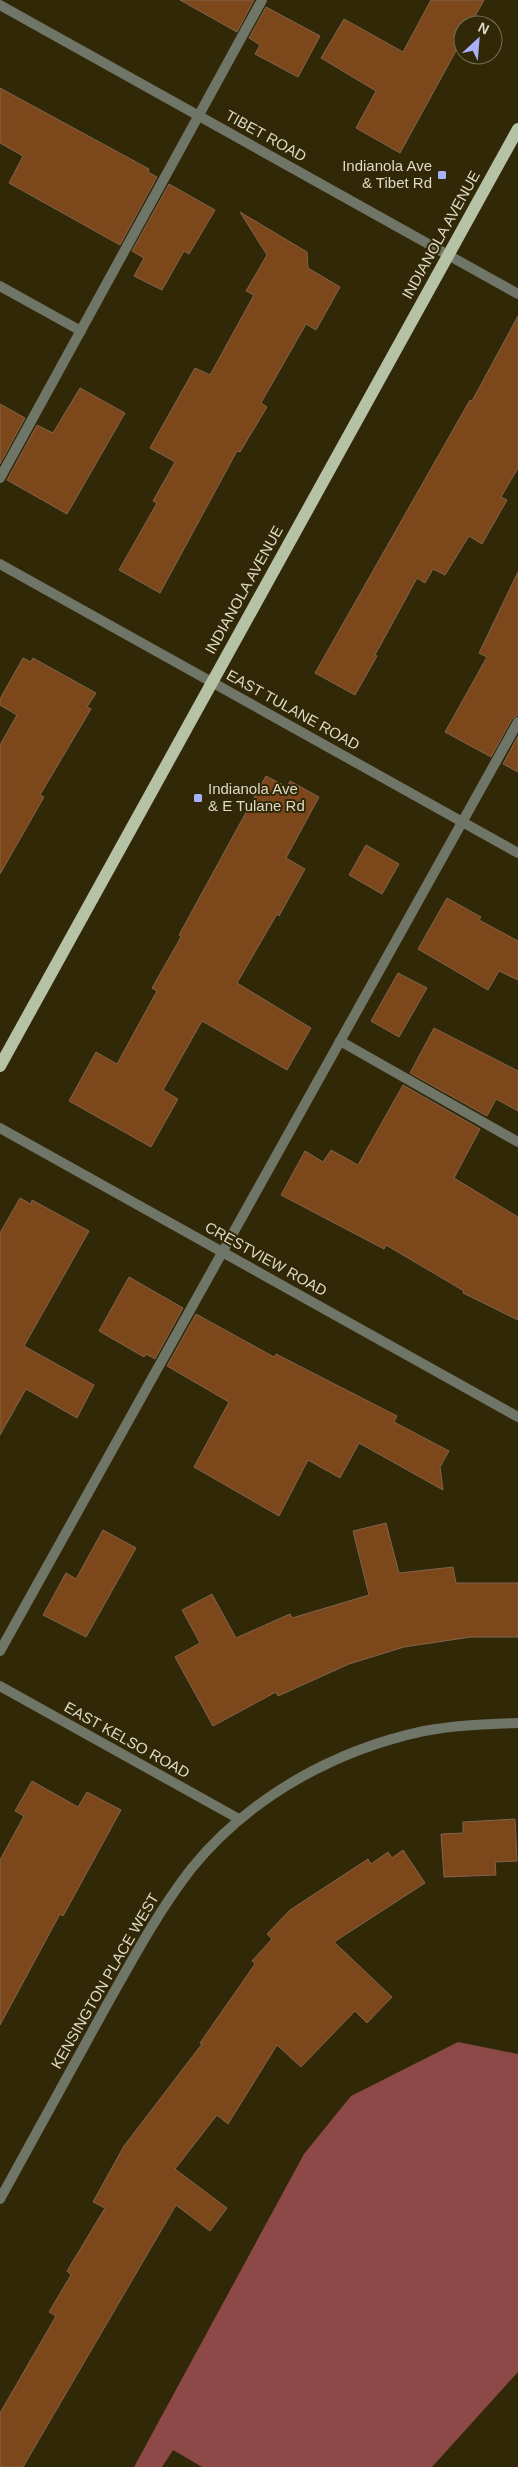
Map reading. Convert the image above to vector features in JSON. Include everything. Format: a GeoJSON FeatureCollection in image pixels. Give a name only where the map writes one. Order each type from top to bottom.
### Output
{"type":"FeatureCollection","features":[{"type":"Feature","properties":{"kind":"main road","name":"INDIANOLA AVENUE"},"geometry":{"type":"LineString","coordinates":[[0,1066],[518,130]]}},
{"type":"Feature","properties":{"kind":"street"},"geometry":{"type":"LineString","coordinates":[[0,478],[262,0]]}},
{"type":"Feature","properties":{"kind":"street","name":"TIBET ROAD"},"geometry":{"type":"LineString","coordinates":[[0,5],[518,294]]}},
{"type":"Feature","properties":{"kind":"street"},"geometry":{"type":"LineString","coordinates":[[0,286],[81,331]]}},
{"type":"Feature","properties":{"kind":"street","name":"EAST TULANE ROAD"},"geometry":{"type":"LineString","coordinates":[[0,564],[518,852]]}},
{"type":"Feature","properties":{"kind":"street"},"geometry":{"type":"LineString","coordinates":[[0,1651],[518,722]]}},
{"type":"Feature","properties":{"kind":"street"},"geometry":{"type":"LineString","coordinates":[[340,1041],[518,1142]]}},
{"type":"Feature","properties":{"kind":"street","name":"CRESTVIEW ROAD"},"geometry":{"type":"LineString","coordinates":[[0,1128],[518,1417]]}},
{"type":"Feature","properties":{"kind":"street","name":"EAST KELSO ROAD"},"geometry":{"type":"LineString","coordinates":[[0,1686],[239,1819]]}},
{"type":"Feature","properties":{"kind":"street","name":"KENSINGTON PLACE WEST"},"geometry":{"type":"LineString","coordinates":[[0,2199],[148,1932],[192,1868],[239,1819],[274,1794],[310,1772],[348,1753],[426,1730],[471,1725],[518,1723]]}},
{"type":"Feature","properties":{"kind":"shaded area"},"geometry":{"type":"Polygon","coordinates":[[[458,2042],[518,2054],[518,2372],[432,2467],[202,2467],[173,2450],[162,2467],[134,2467],[304,2154],[351,2096],[458,2042]]]}},
{"type":"Feature","properties":{"kind":"building"},"geometry":{"type":"Polygon","coordinates":[[[180,0],[254,0],[237,32],[180,0]]]}},
{"type":"Feature","properties":{"kind":"building"},"geometry":{"type":"Polygon","coordinates":[[[431,0],[484,0],[476,15],[453,15],[453,56],[400,153],[356,128],[376,91],[321,58],[344,19],[403,52],[431,0]]]}},
{"type":"Feature","properties":{"kind":"building"},"geometry":{"type":"Polygon","coordinates":[[[266,7],[320,36],[298,77],[255,54],[260,45],[249,38],[266,7]]]}},
{"type":"Feature","properties":{"kind":"building"},"geometry":{"type":"Polygon","coordinates":[[[0,88],[149,169],[148,172],[157,177],[120,245],[9,183],[23,156],[0,143],[0,88]]]}},
{"type":"Feature","properties":{"kind":"building"},"geometry":{"type":"Polygon","coordinates":[[[169,184],[215,210],[189,254],[184,251],[162,290],[134,276],[144,258],[132,251],[169,184]]]}},
{"type":"Feature","properties":{"kind":"building"},"geometry":{"type":"Polygon","coordinates":[[[240,212],[307,252],[308,268],[340,287],[316,330],[306,324],[261,403],[267,407],[240,452],[237,451],[160,593],[119,570],[157,503],[153,501],[175,462],[150,448],[195,368],[210,375],[254,295],[246,291],[267,255],[240,212]]]}},
{"type":"Feature","properties":{"kind":"building"},"geometry":{"type":"Polygon","coordinates":[[[518,316],[518,468],[501,497],[507,500],[482,544],[469,536],[445,575],[433,569],[425,583],[417,578],[355,695],[315,673],[470,400],[472,401],[518,316]]]}},
{"type":"Feature","properties":{"kind":"building"},"geometry":{"type":"Polygon","coordinates":[[[80,388],[125,413],[67,514],[7,480],[37,425],[53,433],[80,388]]]}},
{"type":"Feature","properties":{"kind":"building"},"geometry":{"type":"Polygon","coordinates":[[[0,404],[25,418],[0,464],[0,404]]]}},
{"type":"Feature","properties":{"kind":"building"},"geometry":{"type":"Polygon","coordinates":[[[518,572],[518,715],[512,719],[491,757],[445,732],[487,657],[479,653],[518,572]]]}},
{"type":"Feature","properties":{"kind":"building"},"geometry":{"type":"Polygon","coordinates":[[[23,658],[31,662],[33,658],[96,693],[87,707],[91,709],[40,795],[44,797],[0,874],[0,745],[17,715],[0,705],[0,699],[23,658]]]}},
{"type":"Feature","properties":{"kind":"building"},"geometry":{"type":"Polygon","coordinates":[[[518,736],[518,772],[503,764],[518,736]]]}},
{"type":"Feature","properties":{"kind":"building"},"geometry":{"type":"Polygon","coordinates":[[[266,776],[287,787],[290,781],[319,797],[286,858],[305,869],[279,916],[277,914],[237,983],[311,1028],[287,1070],[202,1021],[163,1090],[178,1099],[151,1147],[69,1101],[96,1052],[117,1064],[157,991],[152,988],[181,937],[179,935],[266,776]]]}},
{"type":"Feature","properties":{"kind":"building"},"geometry":{"type":"Polygon","coordinates":[[[366,845],[399,864],[382,894],[349,875],[366,845]]]}},
{"type":"Feature","properties":{"kind":"building"},"geometry":{"type":"Polygon","coordinates":[[[447,898],[481,917],[479,920],[518,941],[518,980],[499,971],[488,990],[418,949],[447,898]]]}},
{"type":"Feature","properties":{"kind":"building"},"geometry":{"type":"Polygon","coordinates":[[[398,973],[427,988],[399,1037],[371,1021],[398,973]]]}},
{"type":"Feature","properties":{"kind":"building"},"geometry":{"type":"Polygon","coordinates":[[[434,1028],[518,1071],[518,1111],[496,1099],[487,1116],[410,1073],[434,1028]]]}},
{"type":"Feature","properties":{"kind":"building"},"geometry":{"type":"Polygon","coordinates":[[[403,1085],[480,1129],[454,1178],[518,1217],[518,1320],[463,1293],[464,1291],[386,1245],[384,1249],[281,1195],[305,1151],[323,1162],[331,1150],[358,1165],[403,1085]]]}},
{"type":"Feature","properties":{"kind":"building"},"geometry":{"type":"Polygon","coordinates":[[[20,1198],[31,1204],[32,1200],[89,1231],[24,1346],[94,1385],[77,1418],[26,1389],[0,1435],[0,1233],[20,1198]]]}},
{"type":"Feature","properties":{"kind":"building"},"geometry":{"type":"Polygon","coordinates":[[[129,1277],[183,1308],[155,1359],[146,1354],[144,1357],[99,1331],[129,1277]]]}},
{"type":"Feature","properties":{"kind":"building"},"geometry":{"type":"Polygon","coordinates":[[[196,1314],[274,1357],[276,1354],[397,1416],[394,1422],[449,1451],[440,1467],[443,1490],[359,1443],[340,1478],[308,1460],[279,1516],[194,1467],[229,1402],[167,1366],[196,1314]]]}},
{"type":"Feature","properties":{"kind":"building"},"geometry":{"type":"Polygon","coordinates":[[[386,1523],[399,1573],[453,1567],[456,1583],[518,1583],[518,1637],[471,1637],[404,1647],[349,1664],[278,1696],[276,1692],[213,1726],[175,1657],[200,1643],[182,1610],[212,1594],[236,1638],[290,1614],[292,1618],[369,1595],[353,1531],[386,1523]]]}},
{"type":"Feature","properties":{"kind":"building"},"geometry":{"type":"Polygon","coordinates":[[[103,1530],[136,1548],[86,1637],[43,1615],[66,1573],[76,1579],[103,1530]]]}},
{"type":"Feature","properties":{"kind":"building"},"geometry":{"type":"Polygon","coordinates":[[[32,1781],[78,1807],[87,1792],[121,1810],[63,1916],[60,1914],[0,2025],[0,1860],[24,1816],[15,1811],[32,1781]]]}},
{"type":"Feature","properties":{"kind":"building"},"geometry":{"type":"Polygon","coordinates":[[[515,1819],[517,1861],[495,1862],[496,1875],[444,1877],[441,1834],[463,1833],[463,1822],[515,1819]]]}},
{"type":"Feature","properties":{"kind":"building"},"geometry":{"type":"Polygon","coordinates":[[[403,1850],[425,1883],[334,1942],[392,1997],[367,2023],[355,2011],[301,2067],[277,2045],[228,2124],[217,2115],[175,2169],[227,2208],[210,2231],[176,2205],[23,2467],[0,2467],[0,2413],[56,2316],[49,2312],[71,2275],[67,2271],[105,2208],[93,2202],[124,2146],[202,2044],[200,2043],[255,1964],[252,1961],[272,1939],[267,1934],[290,1910],[368,1859],[371,1864],[388,1852],[392,1858],[403,1850]]]}},
{"type":"Feature","properties":{"kind":"place","name":"Indianola Ave & Tibet Rd"},"geometry":{"type":"Point","coordinates":[442,175]}},
{"type":"Feature","properties":{"kind":"place","name":"Indianola Ave & E Tulane Rd"},"geometry":{"type":"Point","coordinates":[198,798]}}]}
